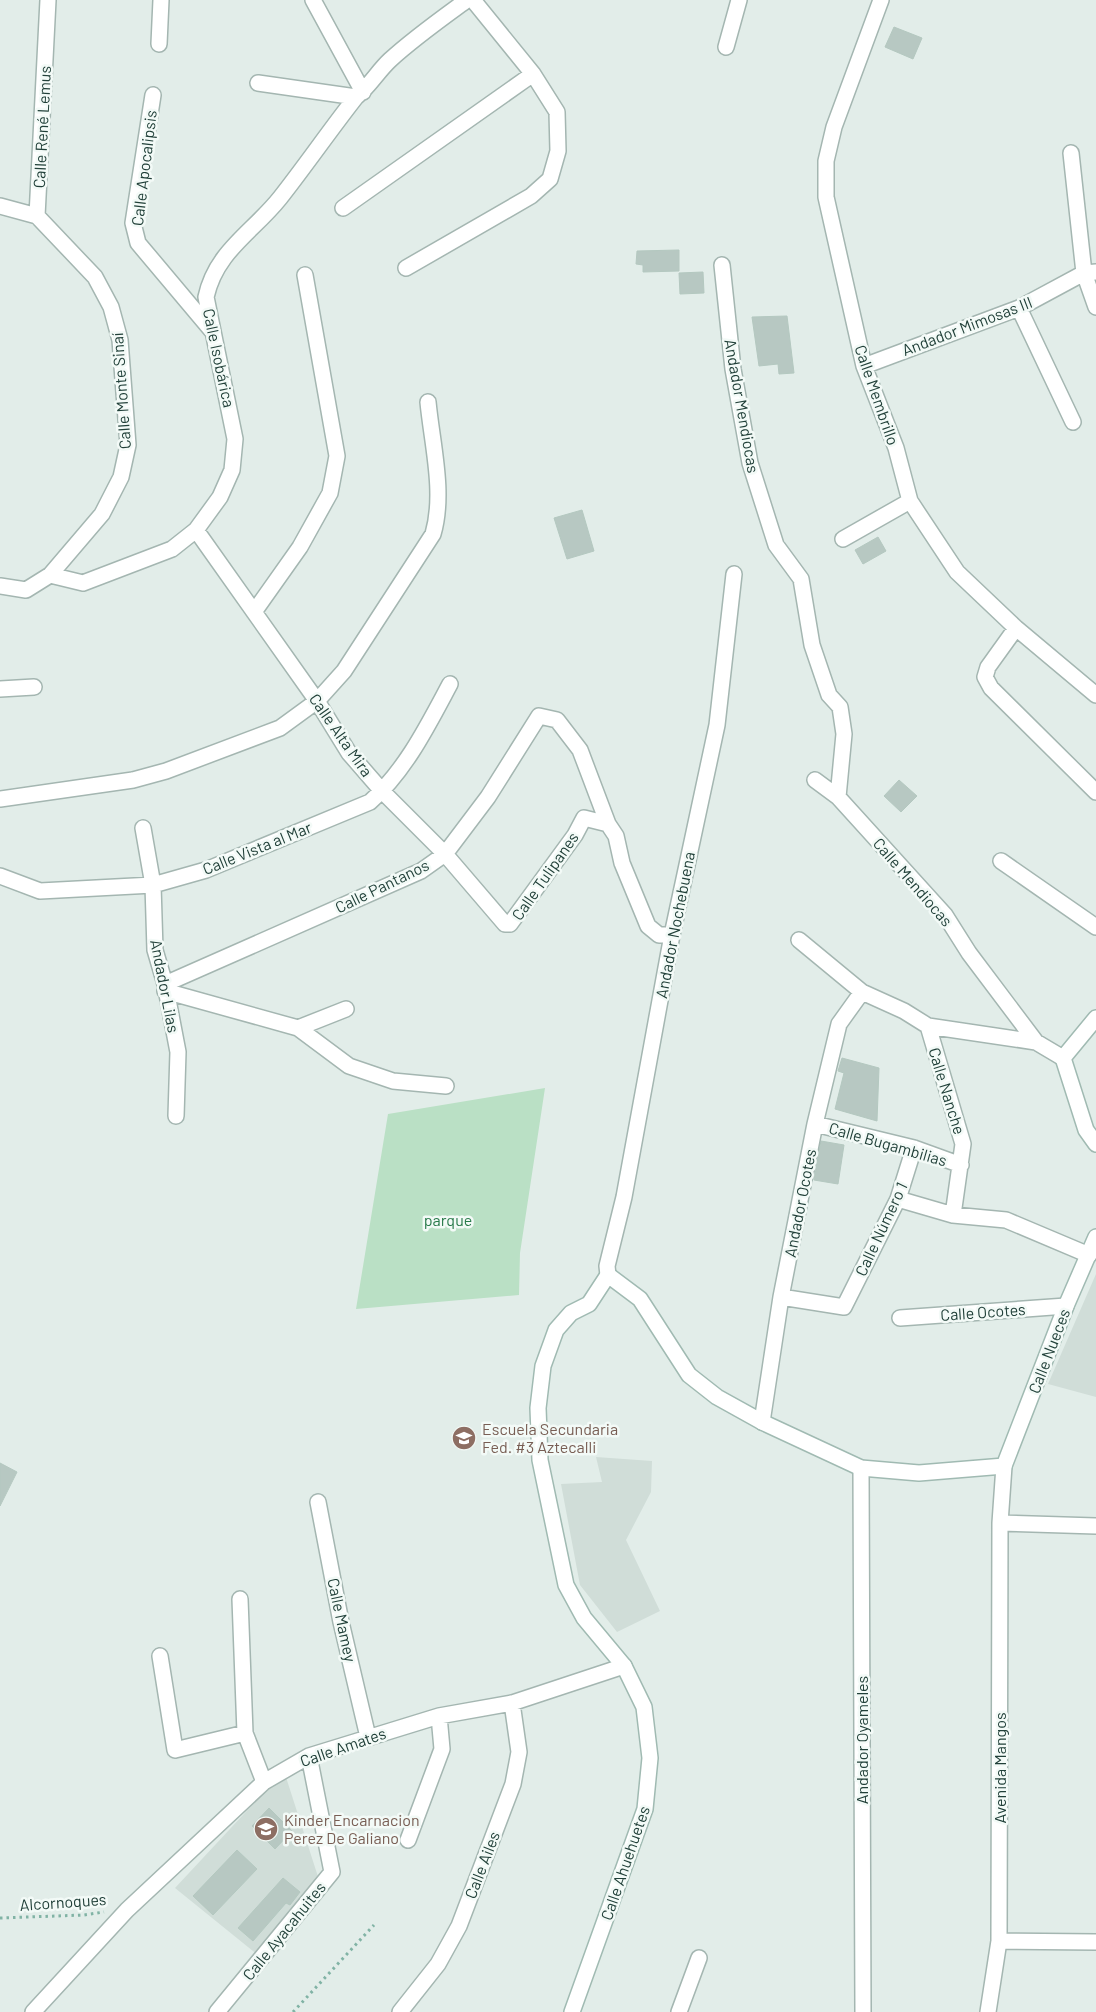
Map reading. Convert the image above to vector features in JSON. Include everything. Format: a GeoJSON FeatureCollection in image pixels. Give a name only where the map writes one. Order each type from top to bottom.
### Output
{"type":"FeatureCollection","features":[{"type":"Feature","properties":{"kind":"street","name":"Calle René Lemus"},"geometry":{"type":"LineString","coordinates":[[37,216],[48,0]]}},
{"type":"Feature","properties":{"kind":"street"},"geometry":{"type":"LineString","coordinates":[[159,44],[161,0]]}},
{"type":"Feature","properties":{"kind":"street"},"geometry":{"type":"LineString","coordinates":[[314,0],[359,94]]}},
{"type":"Feature","properties":{"kind":"street","name":"Calle Isobárica"},"geometry":{"type":"LineString","coordinates":[[50,575],[83,583],[172,549],[196,530],[220,497],[232,470],[235,439],[206,297],[210,279],[222,260],[279,200],[359,94],[385,65],[407,44],[467,0]]}},
{"type":"Feature","properties":{"kind":"street"},"geometry":{"type":"LineString","coordinates":[[406,268],[531,196],[550,178],[558,151],[557,112],[533,74],[473,0]]}},
{"type":"Feature","properties":{"kind":"street"},"geometry":{"type":"LineString","coordinates":[[726,47],[739,0]]}},
{"type":"Feature","properties":{"kind":"street","name":"Calle Membrillo"},"geometry":{"type":"LineString","coordinates":[[881,0],[834,127],[826,161],[826,197],[864,366],[896,448],[910,501],[957,572],[1016,628],[1096,695]]}},
{"type":"Feature","properties":{"kind":"street"},"geometry":{"type":"LineString","coordinates":[[343,208],[533,74]]}},
{"type":"Feature","properties":{"kind":"street"},"geometry":{"type":"LineString","coordinates":[[258,83],[359,94]]}},
{"type":"Feature","properties":{"kind":"street","name":"Calle Apocalipsis"},"geometry":{"type":"LineString","coordinates":[[153,96],[133,224],[138,243],[213,332]]}},
{"type":"Feature","properties":{"kind":"street"},"geometry":{"type":"LineString","coordinates":[[1071,152],[1096,308]]}},
{"type":"Feature","properties":{"kind":"street"},"geometry":{"type":"LineString","coordinates":[[0,206],[37,216]]}},
{"type":"Feature","properties":{"kind":"street","name":"Calle Monte Sinaí"},"geometry":{"type":"LineString","coordinates":[[0,586],[26,590],[50,575],[102,514],[121,477],[128,445],[120,340],[111,307],[95,277],[37,216]]}},
{"type":"Feature","properties":{"kind":"street","name":"Andador Mendiocas"},"geometry":{"type":"LineString","coordinates":[[722,265],[733,369],[750,463],[776,545],[801,579],[812,644],[829,695],[840,706],[844,734],[838,797]]}},
{"type":"Feature","properties":{"kind":"street","name":"Andador Mimosas III"},"geometry":{"type":"LineString","coordinates":[[864,366],[1019,308],[1090,273]]}},
{"type":"Feature","properties":{"kind":"street"},"geometry":{"type":"LineString","coordinates":[[254,612],[300,547],[330,492],[338,456],[305,274]]}},
{"type":"Feature","properties":{"kind":"street"},"geometry":{"type":"LineString","coordinates":[[1019,308],[1073,422]]}},
{"type":"Feature","properties":{"kind":"street"},"geometry":{"type":"LineString","coordinates":[[0,799],[133,780],[166,771],[280,728],[317,700],[344,671],[433,534],[438,517],[438,496],[428,402]]}},
{"type":"Feature","properties":{"kind":"street"},"geometry":{"type":"LineString","coordinates":[[843,539],[910,501]]}},
{"type":"Feature","properties":{"kind":"street","name":"Calle Alta Mira"},"geometry":{"type":"LineString","coordinates":[[196,530],[317,700],[349,753],[382,791],[445,854],[504,924]]}},
{"type":"Feature","properties":{"kind":"street","name":"Andador Nochebuena"},"geometry":{"type":"LineString","coordinates":[[608,1275],[606,1266],[624,1198],[672,935],[717,725],[734,574]]}},
{"type":"Feature","properties":{"kind":"street"},"geometry":{"type":"LineString","coordinates":[[1016,628],[988,666],[985,677],[992,688],[1096,792]]}},
{"type":"Feature","properties":{"kind":"street","name":"Calle Vista al Mar"},"geometry":{"type":"LineString","coordinates":[[0,876],[40,891],[153,885],[206,870],[370,802],[382,791],[421,738],[450,684]]}},
{"type":"Feature","properties":{"kind":"street"},"geometry":{"type":"LineString","coordinates":[[0,689],[34,687]]}},
{"type":"Feature","properties":{"kind":"street","name":"Calle Pantanos"},"geometry":{"type":"LineString","coordinates":[[165,988],[421,871],[445,854],[488,797],[540,716],[557,720],[580,750],[608,824]]}},
{"type":"Feature","properties":{"kind":"street","name":"Calle Mendiocas"},"geometry":{"type":"LineString","coordinates":[[815,780],[838,797],[945,915],[970,953],[1036,1042]]}},
{"type":"Feature","properties":{"kind":"street","name":"Calle Tulipanes"},"geometry":{"type":"LineString","coordinates":[[504,924],[510,924],[575,834],[584,818],[608,824]]}},
{"type":"Feature","properties":{"kind":"street"},"geometry":{"type":"LineString","coordinates":[[608,824],[616,836],[622,863],[648,926],[659,935],[672,935]]}},
{"type":"Feature","properties":{"kind":"street","name":"Andador Lilas"},"geometry":{"type":"LineString","coordinates":[[143,828],[153,885],[155,950],[178,1052],[176,1116]]}},
{"type":"Feature","properties":{"kind":"street"},"geometry":{"type":"LineString","coordinates":[[1001,861],[1096,927]]}},
{"type":"Feature","properties":{"kind":"street"},"geometry":{"type":"LineString","coordinates":[[799,940],[862,992],[904,1011],[928,1026],[1036,1042],[1063,1058],[1086,1130],[1096,1144]]}},
{"type":"Feature","properties":{"kind":"street"},"geometry":{"type":"LineString","coordinates":[[165,988],[298,1028],[349,1066],[393,1081],[446,1086]]}},
{"type":"Feature","properties":{"kind":"street","name":"Andador Ocotes"},"geometry":{"type":"LineString","coordinates":[[762,1422],[781,1296],[815,1124],[840,1024],[862,992]]}},
{"type":"Feature","properties":{"kind":"street"},"geometry":{"type":"LineString","coordinates":[[298,1028],[346,1009]]}},
{"type":"Feature","properties":{"kind":"street"},"geometry":{"type":"LineString","coordinates":[[1063,1058],[1096,1018]]}},
{"type":"Feature","properties":{"kind":"street","name":"Calle Nanche"},"geometry":{"type":"LineString","coordinates":[[928,1026],[963,1144],[953,1215]]}},
{"type":"Feature","properties":{"kind":"street","name":"Calle Bugambilias"},"geometry":{"type":"LineString","coordinates":[[815,1124],[914,1148],[960,1165]]}},
{"type":"Feature","properties":{"kind":"street","name":"Calle Número 1"},"geometry":{"type":"LineString","coordinates":[[781,1296],[844,1307],[898,1199],[914,1148]]}},
{"type":"Feature","properties":{"kind":"street"},"geometry":{"type":"LineString","coordinates":[[898,1199],[953,1215],[1006,1220],[1089,1255]]}},
{"type":"Feature","properties":{"kind":"street","name":"Calle Nueces"},"geometry":{"type":"LineString","coordinates":[[1004,1466],[1066,1306],[1096,1237]]}},
{"type":"Feature","properties":{"kind":"street"},"geometry":{"type":"LineString","coordinates":[[608,1275],[640,1299],[689,1375],[717,1397],[762,1422],[861,1468],[919,1472],[1004,1466]]}},
{"type":"Feature","properties":{"kind":"street","name":"Calle Ahuehuetes"},"geometry":{"type":"LineString","coordinates":[[572,2012],[646,1809],[650,1758],[644,1707],[624,1666],[584,1618],[566,1585],[540,1460],[538,1408],[544,1366],[556,1330],[571,1313],[589,1304],[608,1275]]}},
{"type":"Feature","properties":{"kind":"street","name":"Calle Ocotes"},"geometry":{"type":"LineString","coordinates":[[900,1318],[1066,1306]]}},
{"type":"Feature","properties":{"kind":"street","name":"Avenida Mangos"},"geometry":{"type":"LineString","coordinates":[[988,2012],[999,1942],[1000,1522],[1004,1466]]}},
{"type":"Feature","properties":{"kind":"street","name":"Andador Oyameles"},"geometry":{"type":"LineString","coordinates":[[861,1468],[863,2012]]}},
{"type":"Feature","properties":{"kind":"street","name":"Calle Mamey"},"geometry":{"type":"LineString","coordinates":[[318,1502],[341,1622],[368,1737]]}},
{"type":"Feature","properties":{"kind":"street"},"geometry":{"type":"LineString","coordinates":[[1000,1522],[1096,1526]]}},
{"type":"Feature","properties":{"kind":"street"},"geometry":{"type":"LineString","coordinates":[[240,1599],[245,1733],[264,1782]]}},
{"type":"Feature","properties":{"kind":"street"},"geometry":{"type":"LineString","coordinates":[[160,1656],[175,1750],[245,1733]]}},
{"type":"Feature","properties":{"kind":"street","name":"Calle Amates"},"geometry":{"type":"LineString","coordinates":[[34,2012],[127,1910],[264,1782],[309,1756],[439,1716],[512,1703],[624,1666]]}},
{"type":"Feature","properties":{"kind":"street","name":"Calle Ailes"},"geometry":{"type":"LineString","coordinates":[[406,2008],[438,1964],[459,1926],[513,1784],[519,1752],[512,1703]]}},
{"type":"Feature","properties":{"kind":"street"},"geometry":{"type":"LineString","coordinates":[[408,1840],[442,1749],[439,1716]]}},
{"type":"Feature","properties":{"kind":"street","name":"Calle Ayacahuites"},"geometry":{"type":"LineString","coordinates":[[217,2012],[332,1872],[309,1756]]}},
{"type":"Feature","properties":{"kind":"street"},"geometry":{"type":"LineString","coordinates":[[999,1942],[1096,1942]]}},
{"type":"Feature","properties":{"kind":"street"},"geometry":{"type":"LineString","coordinates":[[679,2012],[699,1958]]}},
{"type":"Feature","properties":{"kind":"path","name":"Alcornoques"},"geometry":{"type":"LineString","coordinates":[[0,1918],[84,1915],[127,1910]]}},
{"type":"Feature","properties":{"kind":"path"},"geometry":{"type":"LineString","coordinates":[[293,2012],[374,1925]]}},
{"type":"Feature","properties":{"kind":"shaded area"},"geometry":{"type":"Polygon","coordinates":[[[1096,1274],[1096,1397],[1048,1384],[1096,1274]]]}},
{"type":"Feature","properties":{"kind":"shaded area"},"geometry":{"type":"Polygon","coordinates":[[[596,1457],[652,1461],[651,1492],[626,1540],[660,1611],[617,1632],[580,1585],[561,1484],[602,1482],[596,1457]]]}},
{"type":"Feature","properties":{"kind":"shaded area","name":"Kinder Encarnacion Perez De Galiano"},"geometry":{"type":"Polygon","coordinates":[[[284,1771],[321,1886],[259,1956],[175,1888],[284,1771]]]}},
{"type":"Feature","properties":{"kind":"green space","name":"parque"},"geometry":{"type":"Polygon","coordinates":[[[545,1088],[520,1253],[519,1295],[356,1309],[388,1114],[545,1088]]]}},
{"type":"Feature","properties":{"kind":"building"},"geometry":{"type":"Polygon","coordinates":[[[894,27],[922,38],[913,59],[885,47],[894,27]]]}},
{"type":"Feature","properties":{"kind":"building"},"geometry":{"type":"Polygon","coordinates":[[[679,250],[679,271],[643,272],[643,265],[636,264],[637,251],[679,250]]]}},
{"type":"Feature","properties":{"kind":"building"},"geometry":{"type":"Polygon","coordinates":[[[703,272],[704,293],[680,294],[679,273],[703,272]]]}},
{"type":"Feature","properties":{"kind":"building"},"geometry":{"type":"Polygon","coordinates":[[[787,316],[794,373],[779,374],[778,364],[759,366],[752,317],[787,316]]]}},
{"type":"Feature","properties":{"kind":"building"},"geometry":{"type":"Polygon","coordinates":[[[582,510],[594,551],[567,559],[554,518],[582,510]]]}},
{"type":"Feature","properties":{"kind":"building"},"geometry":{"type":"Polygon","coordinates":[[[878,537],[886,551],[863,564],[855,550],[878,537]]]}},
{"type":"Feature","properties":{"kind":"building"},"geometry":{"type":"Polygon","coordinates":[[[899,780],[917,796],[901,812],[884,796],[899,780]]]}},
{"type":"Feature","properties":{"kind":"building"},"geometry":{"type":"Polygon","coordinates":[[[842,1058],[879,1068],[877,1121],[835,1109],[844,1073],[838,1071],[842,1058]]]}},
{"type":"Feature","properties":{"kind":"building"},"geometry":{"type":"Polygon","coordinates":[[[821,1141],[844,1145],[838,1184],[814,1180],[821,1141]]]}},
{"type":"Feature","properties":{"kind":"building"},"geometry":{"type":"Polygon","coordinates":[[[0,1463],[17,1472],[0,1506],[0,1463]]]}},
{"type":"Feature","properties":{"kind":"building"},"geometry":{"type":"Polygon","coordinates":[[[269,1808],[292,1831],[275,1849],[252,1826],[269,1808]]]}},
{"type":"Feature","properties":{"kind":"building"},"geometry":{"type":"Polygon","coordinates":[[[237,1850],[257,1869],[213,1915],[193,1896],[237,1850]]]}},
{"type":"Feature","properties":{"kind":"building"},"geometry":{"type":"Polygon","coordinates":[[[283,1878],[300,1892],[290,1905],[286,1903],[253,1941],[238,1928],[283,1878]]]}},
{"type":"Feature","properties":{"kind":"place","name":"Escuela Secundaria Fed. #3 Aztecalli"},"geometry":{"type":"Point","coordinates":[464,1438]}},
{"type":"Feature","properties":{"kind":"place","name":"Kinder Encarnacion Perez De Galiano"},"geometry":{"type":"Point","coordinates":[266,1829]}}]}
